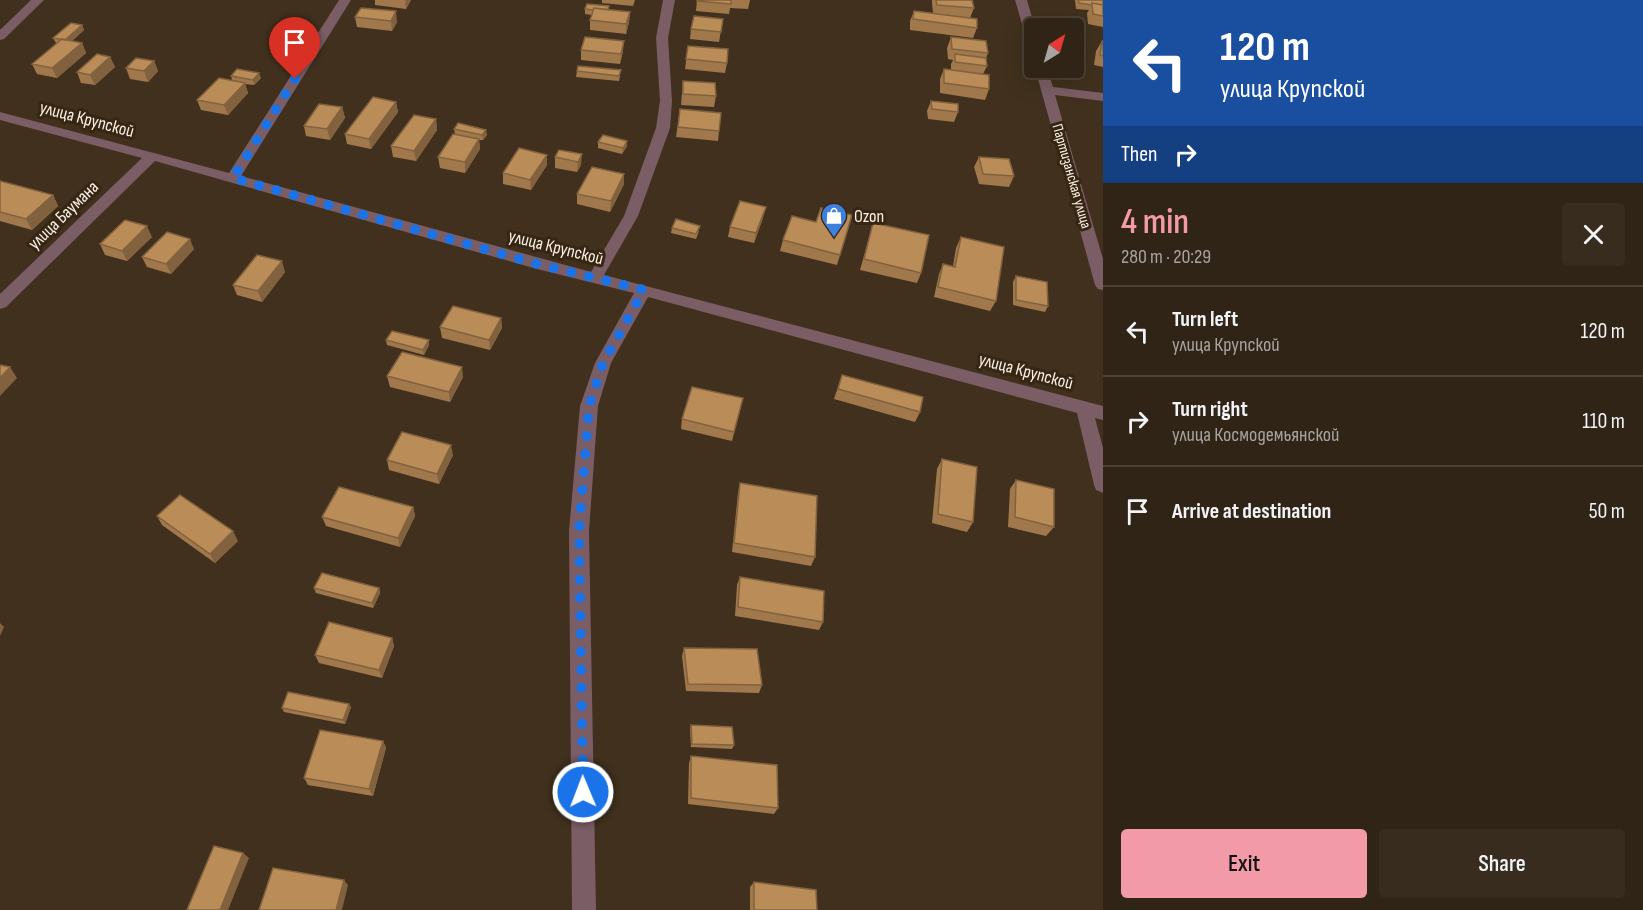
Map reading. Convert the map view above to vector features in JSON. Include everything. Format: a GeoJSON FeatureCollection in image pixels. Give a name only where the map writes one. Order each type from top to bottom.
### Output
{"type":"FeatureCollection","features":[{"type":"Feature","properties":{"kind":"street"},"geometry":{"type":"LineString","coordinates":[[0,36],[38,0]]}},
{"type":"Feature","properties":{"kind":"street"},"geometry":{"type":"LineString","coordinates":[[233,178],[345,0]]}},
{"type":"Feature","properties":{"kind":"street"},"geometry":{"type":"LineString","coordinates":[[595,278],[631,216],[663,128],[666,101],[662,38],[669,0]]}},
{"type":"Feature","properties":{"kind":"street"},"geometry":{"type":"LineString","coordinates":[[1021,0],[1026,18]]}},
{"type":"Feature","properties":{"kind":"street","name":"Партизанская улица"},"geometry":{"type":"LineString","coordinates":[[1044,78],[1103,285]]}},
{"type":"Feature","properties":{"kind":"street"},"geometry":{"type":"LineString","coordinates":[[1047,90],[1103,97]]}},
{"type":"Feature","properties":{"kind":"street","name":"улица Крупской"},"geometry":{"type":"LineString","coordinates":[[0,116],[1103,413]]}},
{"type":"Feature","properties":{"kind":"street","name":"улица Баумана"},"geometry":{"type":"LineString","coordinates":[[0,303],[152,156]]}},
{"type":"Feature","properties":{"kind":"street"},"geometry":{"type":"LineString","coordinates":[[584,910],[579,531],[589,406],[603,363],[644,290]]}},
{"type":"Feature","properties":{"kind":"street"},"geometry":{"type":"LineString","coordinates":[[1084,407],[1103,485]]}},
{"type":"Feature","properties":{"kind":"building"},"geometry":{"type":"Polygon","coordinates":[[[731,0],[731,4],[697,1],[731,0]]]}},
{"type":"Feature","properties":{"kind":"building"},"geometry":{"type":"Polygon","coordinates":[[[936,0],[972,0],[974,8],[937,5],[936,0]]]}},
{"type":"Feature","properties":{"kind":"building"},"geometry":{"type":"Polygon","coordinates":[[[1078,0],[1103,0],[1103,5],[1079,3],[1078,0]]]}},
{"type":"Feature","properties":{"kind":"building"},"geometry":{"type":"Polygon","coordinates":[[[1092,3],[1103,5],[1103,16],[1093,14],[1092,3]]]}},
{"type":"Feature","properties":{"kind":"building"},"geometry":{"type":"Polygon","coordinates":[[[587,4],[609,6],[608,10],[594,8],[593,10],[585,9],[587,4]]]}},
{"type":"Feature","properties":{"kind":"building"},"geometry":{"type":"Polygon","coordinates":[[[361,8],[396,11],[391,21],[355,17],[361,8]]]}},
{"type":"Feature","properties":{"kind":"building"},"geometry":{"type":"Polygon","coordinates":[[[594,8],[630,12],[626,24],[590,20],[594,8]]]}},
{"type":"Feature","properties":{"kind":"building"},"geometry":{"type":"Polygon","coordinates":[[[914,11],[977,19],[977,28],[913,19],[914,11]]]}},
{"type":"Feature","properties":{"kind":"building"},"geometry":{"type":"Polygon","coordinates":[[[694,16],[723,19],[721,32],[691,29],[694,16]]]}},
{"type":"Feature","properties":{"kind":"building"},"geometry":{"type":"Polygon","coordinates":[[[71,23],[82,25],[65,40],[53,38],[71,23]]]}},
{"type":"Feature","properties":{"kind":"building"},"geometry":{"type":"Polygon","coordinates":[[[585,37],[624,41],[621,54],[581,50],[585,37]]]}},
{"type":"Feature","properties":{"kind":"building"},"geometry":{"type":"Polygon","coordinates":[[[951,37],[986,41],[988,53],[952,49],[951,37]]]}},
{"type":"Feature","properties":{"kind":"building"},"geometry":{"type":"Polygon","coordinates":[[[62,39],[82,43],[52,68],[32,64],[62,39]]]}},
{"type":"Feature","properties":{"kind":"building"},"geometry":{"type":"Polygon","coordinates":[[[1103,41],[1103,56],[1100,55],[1103,41]]]}},
{"type":"Feature","properties":{"kind":"building"},"geometry":{"type":"Polygon","coordinates":[[[688,46],[728,49],[727,63],[686,59],[688,46]]]}},
{"type":"Feature","properties":{"kind":"building"},"geometry":{"type":"Polygon","coordinates":[[[97,54],[110,57],[90,75],[77,72],[97,54]]]}},
{"type":"Feature","properties":{"kind":"building"},"geometry":{"type":"Polygon","coordinates":[[[955,54],[986,58],[987,66],[955,62],[955,54]]]}},
{"type":"Feature","properties":{"kind":"building"},"geometry":{"type":"Polygon","coordinates":[[[136,58],[154,61],[144,71],[126,68],[136,58]]]}},
{"type":"Feature","properties":{"kind":"building"},"geometry":{"type":"Polygon","coordinates":[[[578,66],[621,70],[619,76],[577,71],[578,66]]]}},
{"type":"Feature","properties":{"kind":"building"},"geometry":{"type":"Polygon","coordinates":[[[237,69],[259,73],[253,80],[231,76],[237,69]]]}},
{"type":"Feature","properties":{"kind":"building"},"geometry":{"type":"Polygon","coordinates":[[[944,69],[989,75],[989,89],[944,83],[944,69]]]}},
{"type":"Feature","properties":{"kind":"building"},"geometry":{"type":"Polygon","coordinates":[[[219,78],[245,83],[224,105],[197,100],[219,78]]]}},
{"type":"Feature","properties":{"kind":"building"},"geometry":{"type":"Polygon","coordinates":[[[683,81],[715,83],[716,96],[683,94],[683,81]]]}},
{"type":"Feature","properties":{"kind":"building"},"geometry":{"type":"Polygon","coordinates":[[[373,97],[396,102],[369,139],[345,134],[373,97]]]}},
{"type":"Feature","properties":{"kind":"building"},"geometry":{"type":"Polygon","coordinates":[[[931,101],[958,104],[958,112],[932,109],[931,101]]]}},
{"type":"Feature","properties":{"kind":"building"},"geometry":{"type":"Polygon","coordinates":[[[319,104],[342,107],[327,129],[304,126],[319,104]]]}},
{"type":"Feature","properties":{"kind":"building"},"geometry":{"type":"Polygon","coordinates":[[[680,109],[721,113],[719,131],[678,127],[680,109]]]}},
{"type":"Feature","properties":{"kind":"building"},"geometry":{"type":"Polygon","coordinates":[[[414,115],[436,119],[414,151],[391,146],[414,115]]]}},
{"type":"Feature","properties":{"kind":"building"},"geometry":{"type":"Polygon","coordinates":[[[458,123],[486,130],[482,135],[454,129],[458,123]]]}},
{"type":"Feature","properties":{"kind":"building"},"geometry":{"type":"Polygon","coordinates":[[[453,134],[479,139],[465,162],[438,157],[453,134]]]}},
{"type":"Feature","properties":{"kind":"building"},"geometry":{"type":"Polygon","coordinates":[[[603,135],[627,141],[623,148],[598,142],[603,135]]]}},
{"type":"Feature","properties":{"kind":"building"},"geometry":{"type":"Polygon","coordinates":[[[519,148],[547,155],[530,180],[503,173],[519,148]]]}},
{"type":"Feature","properties":{"kind":"building"},"geometry":{"type":"Polygon","coordinates":[[[559,150],[582,154],[578,162],[555,157],[559,150]]]}},
{"type":"Feature","properties":{"kind":"building"},"geometry":{"type":"Polygon","coordinates":[[[979,157],[1009,159],[1014,176],[983,174],[979,157]]]}},
{"type":"Feature","properties":{"kind":"building"},"geometry":{"type":"Polygon","coordinates":[[[592,167],[624,174],[611,201],[577,194],[592,167]]]}},
{"type":"Feature","properties":{"kind":"building"},"geometry":{"type":"Polygon","coordinates":[[[0,181],[53,195],[26,219],[0,212],[0,181]]]}},
{"type":"Feature","properties":{"kind":"building"},"geometry":{"type":"Polygon","coordinates":[[[740,201],[766,207],[756,233],[730,227],[740,201]]]}},
{"type":"Feature","properties":{"kind":"building"},"geometry":{"type":"Polygon","coordinates":[[[821,208],[852,215],[840,255],[783,240],[792,216],[816,222],[821,208]]]}},
{"type":"Feature","properties":{"kind":"building"},"geometry":{"type":"Polygon","coordinates":[[[676,219],[700,226],[696,234],[672,228],[676,219]]]}},
{"type":"Feature","properties":{"kind":"building"},"geometry":{"type":"Polygon","coordinates":[[[125,220],[147,226],[122,251],[100,244],[125,220]]]}},
{"type":"Feature","properties":{"kind":"building"},"geometry":{"type":"Polygon","coordinates":[[[873,223],[929,235],[921,273],[864,259],[873,223]]]}},
{"type":"Feature","properties":{"kind":"building"},"geometry":{"type":"Polygon","coordinates":[[[167,232],[190,239],[166,264],[142,257],[167,232]]]}},
{"type":"Feature","properties":{"kind":"building"},"geometry":{"type":"Polygon","coordinates":[[[961,237],[1004,247],[996,301],[938,287],[943,264],[955,267],[961,237]]]}},
{"type":"Feature","properties":{"kind":"building"},"geometry":{"type":"Polygon","coordinates":[[[257,255],[282,261],[258,291],[233,285],[257,255]]]}},
{"type":"Feature","properties":{"kind":"building"},"geometry":{"type":"Polygon","coordinates":[[[1016,276],[1047,282],[1048,306],[1016,300],[1016,276]]]}},
{"type":"Feature","properties":{"kind":"building"},"geometry":{"type":"Polygon","coordinates":[[[453,306],[501,318],[489,340],[440,327],[453,306]]]}},
{"type":"Feature","properties":{"kind":"building"},"geometry":{"type":"Polygon","coordinates":[[[392,331],[429,340],[423,350],[386,340],[392,331]]]}},
{"type":"Feature","properties":{"kind":"building"},"geometry":{"type":"Polygon","coordinates":[[[402,352],[462,367],[449,392],[387,376],[402,352]]]}},
{"type":"Feature","properties":{"kind":"building"},"geometry":{"type":"Polygon","coordinates":[[[0,365],[10,367],[0,378],[0,365]]]}},
{"type":"Feature","properties":{"kind":"building"},"geometry":{"type":"Polygon","coordinates":[[[842,375],[923,397],[920,412],[838,389],[842,375]]]}},
{"type":"Feature","properties":{"kind":"building"},"geometry":{"type":"Polygon","coordinates":[[[692,387],[743,398],[734,432],[682,419],[692,387]]]}},
{"type":"Feature","properties":{"kind":"building"},"geometry":{"type":"Polygon","coordinates":[[[402,432],[451,445],[437,474],[387,460],[402,432]]]}},
{"type":"Feature","properties":{"kind":"building"},"geometry":{"type":"Polygon","coordinates":[[[942,459],[977,467],[973,522],[938,514],[942,459]]]}},
{"type":"Feature","properties":{"kind":"building"},"geometry":{"type":"Polygon","coordinates":[[[1016,480],[1054,489],[1054,527],[1015,517],[1016,480]]]}},
{"type":"Feature","properties":{"kind":"building"},"geometry":{"type":"Polygon","coordinates":[[[740,483],[817,496],[815,557],[734,543],[740,483]]]}},
{"type":"Feature","properties":{"kind":"building"},"geometry":{"type":"Polygon","coordinates":[[[339,487],[413,507],[398,538],[322,517],[339,487]]]}},
{"type":"Feature","properties":{"kind":"building"},"geometry":{"type":"Polygon","coordinates":[[[180,495],[233,531],[210,554],[157,516],[180,495]]]}},
{"type":"Feature","properties":{"kind":"building"},"geometry":{"type":"Polygon","coordinates":[[[322,573],[379,588],[372,603],[314,588],[322,573]]]}},
{"type":"Feature","properties":{"kind":"building"},"geometry":{"type":"Polygon","coordinates":[[[740,577],[824,591],[823,622],[738,607],[740,577]]]}},
{"type":"Feature","properties":{"kind":"building"},"geometry":{"type":"Polygon","coordinates":[[[329,622],[392,638],[379,670],[315,655],[329,622]]]}},
{"type":"Feature","properties":{"kind":"building"},"geometry":{"type":"Polygon","coordinates":[[[684,648],[757,649],[762,685],[688,684],[684,648]]]}},
{"type":"Feature","properties":{"kind":"building"},"geometry":{"type":"Polygon","coordinates":[[[288,692],[349,704],[343,720],[282,708],[288,692]]]}},
{"type":"Feature","properties":{"kind":"building"},"geometry":{"type":"Polygon","coordinates":[[[691,725],[732,727],[734,745],[692,744],[691,725]]]}},
{"type":"Feature","properties":{"kind":"building"},"geometry":{"type":"Polygon","coordinates":[[[320,730],[383,741],[369,789],[304,778],[320,730]]]}},
{"type":"Feature","properties":{"kind":"building"},"geometry":{"type":"Polygon","coordinates":[[[691,756],[777,765],[778,808],[691,798],[691,756]]]}},
{"type":"Feature","properties":{"kind":"building"},"geometry":{"type":"Polygon","coordinates":[[[214,846],[243,853],[220,910],[187,910],[214,846]]]}},
{"type":"Feature","properties":{"kind":"building"},"geometry":{"type":"Polygon","coordinates":[[[273,868],[344,880],[336,910],[259,910],[273,868]]]}},
{"type":"Feature","properties":{"kind":"building"},"geometry":{"type":"Polygon","coordinates":[[[754,882],[816,890],[817,910],[754,910],[754,882]]]}},
{"type":"Feature","properties":{"kind":"place","name":"Ozon"},"geometry":{"type":"Point","coordinates":[834,239]}},
{"type":"Feature","properties":{"kind":"route"},"geometry":{"type":"LineString","coordinates":[[295,79],[233,178],[537,264],[644,290],[603,363],[589,406],[579,531],[583,792]]}}]}
